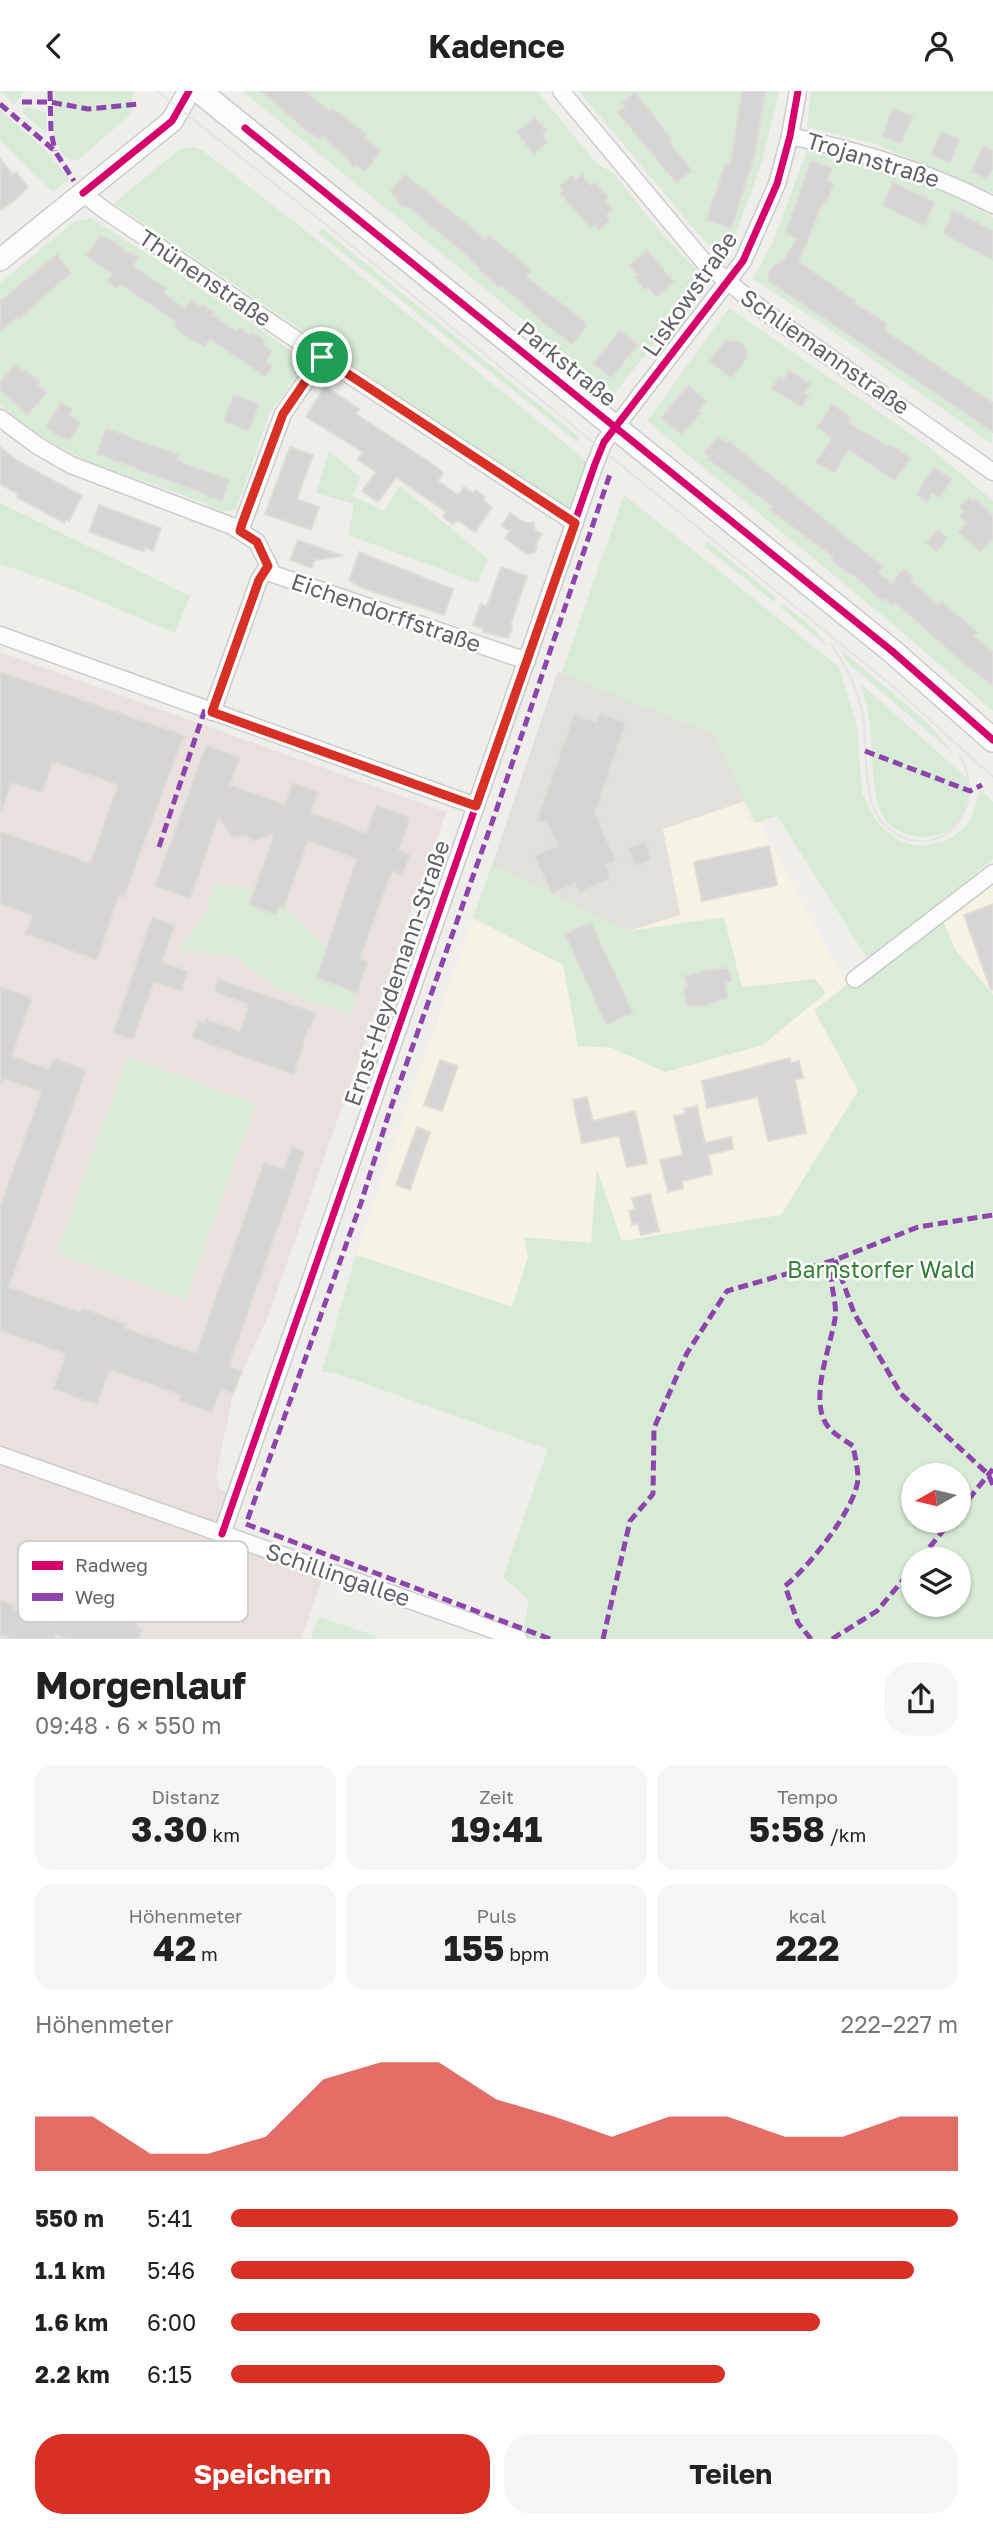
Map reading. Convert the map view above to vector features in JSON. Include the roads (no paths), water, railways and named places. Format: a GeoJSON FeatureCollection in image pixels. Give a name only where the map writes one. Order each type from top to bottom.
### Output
{"type":"FeatureCollection","features":[{"type":"Feature","properties":{"kind":"main road","name":"Parkstraße"},"geometry":{"type":"LineString","coordinates":[[200,91],[933,685],[993,740]]}},
{"type":"Feature","properties":{"kind":"street"},"geometry":{"type":"LineString","coordinates":[[0,260],[172,121],[188,91]]}},
{"type":"Feature","properties":{"kind":"street","name":"Schliemannstraße"},"geometry":{"type":"LineString","coordinates":[[561,91],[704,262],[726,282],[992,469]]}},
{"type":"Feature","properties":{"kind":"street","name":"Liskowstraße"},"geometry":{"type":"LineString","coordinates":[[616,428],[743,261],[777,184],[790,136],[798,91]]}},
{"type":"Feature","properties":{"kind":"street","name":"Trojanstraße"},"geometry":{"type":"LineString","coordinates":[[790,136],[910,167],[993,205]]}},
{"type":"Feature","properties":{"kind":"street","name":"Thünenstraße"},"geometry":{"type":"LineString","coordinates":[[83,193],[322,357],[575,523]]}},
{"type":"Feature","properties":{"kind":"street"},"geometry":{"type":"LineString","coordinates":[[240,531],[283,414],[322,357]]}},
{"type":"Feature","properties":{"kind":"street","name":"Eichendorffstraße"},"geometry":{"type":"LineString","coordinates":[[0,418],[37,446],[71,465],[240,531],[257,542],[273,574],[527,661]]}},
{"type":"Feature","properties":{"kind":"street","name":"Ernst-Heydemann-Straße"},"geometry":{"type":"LineString","coordinates":[[222,1534],[575,523],[604,442],[616,428]]}},
{"type":"Feature","properties":{"kind":"street"},"geometry":{"type":"LineString","coordinates":[[212,712],[259,580],[268,566]]}},
{"type":"Feature","properties":{"kind":"street"},"geometry":{"type":"LineString","coordinates":[[0,635],[476,806]]}},
{"type":"Feature","properties":{"kind":"street"},"geometry":{"type":"LineString","coordinates":[[855,979],[993,873]]}},
{"type":"Feature","properties":{"kind":"street","name":"Schillingallee"},"geometry":{"type":"LineString","coordinates":[[0,1455],[242,1541]]}},
{"type":"Feature","properties":{"kind":"street","name":"Schillingallee"},"geometry":{"type":"LineString","coordinates":[[248,1543],[519,1639]]}},
{"type":"Feature","properties":{"kind":"tram line"},"geometry":{"type":"LineString","coordinates":[[157,91],[315,216],[890,684],[993,777]]}},
{"type":"Feature","properties":{"kind":"tram line"},"geometry":{"type":"LineString","coordinates":[[830,643],[846,668],[858,695],[863,715],[868,787],[876,814],[883,823],[902,837],[921,841],[938,838],[952,829],[963,814],[968,796],[968,775],[959,754]]}},
{"type":"Feature","properties":{"kind":"park label","name":"Barnstorfer Wald"},"geometry":{"type":"Point","coordinates":[881,1270]}}]}
